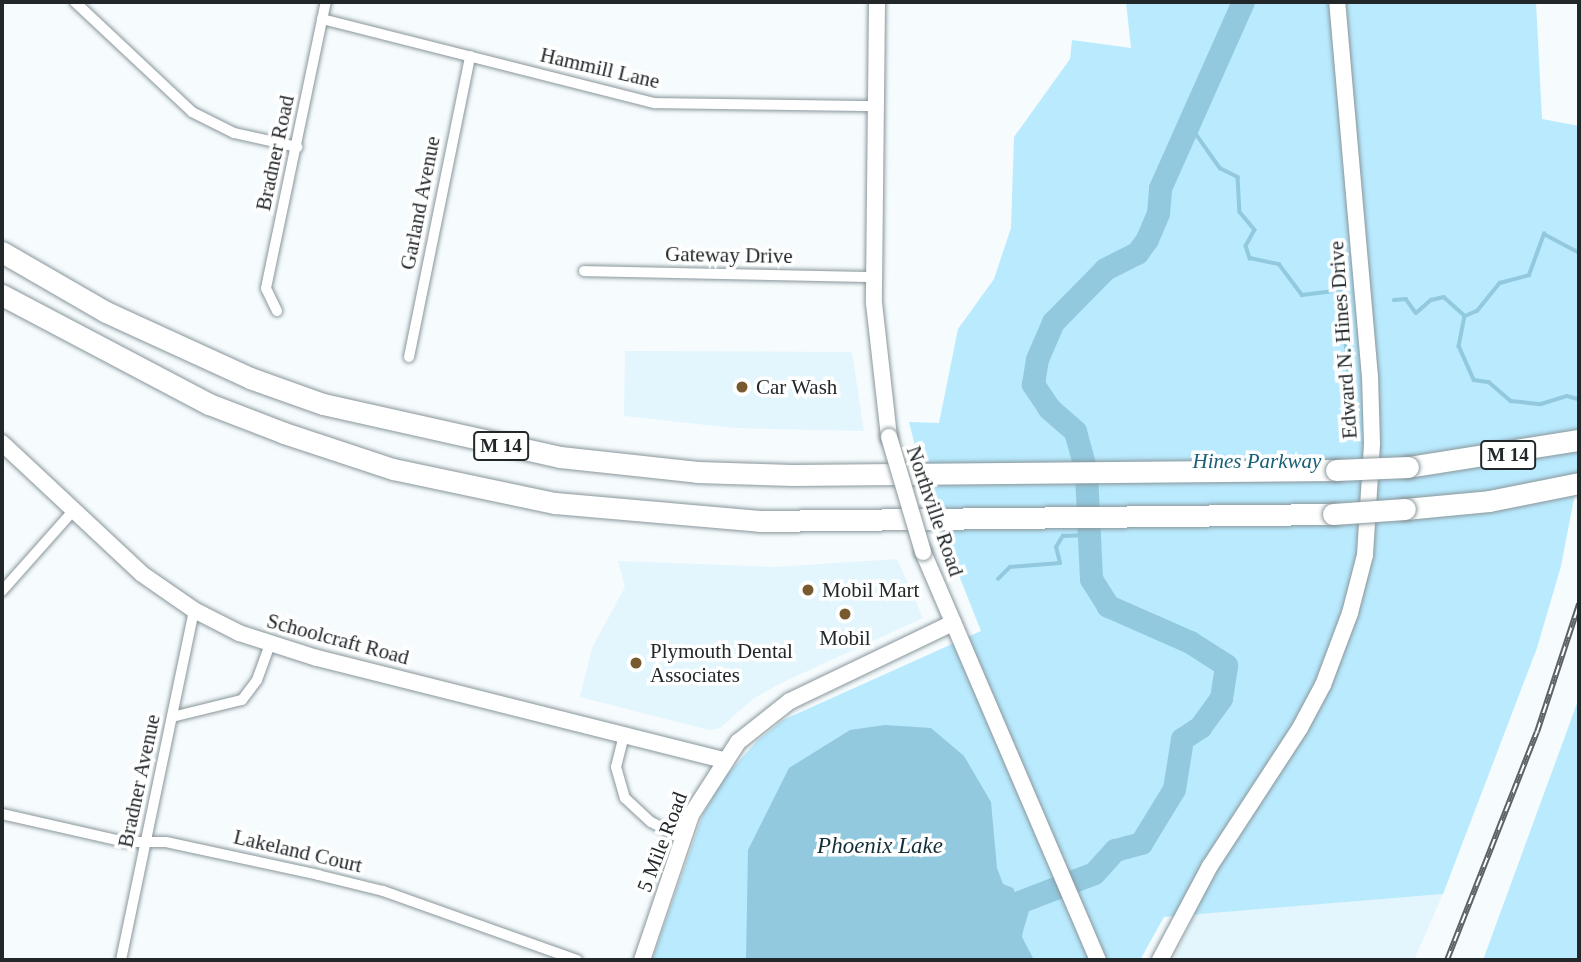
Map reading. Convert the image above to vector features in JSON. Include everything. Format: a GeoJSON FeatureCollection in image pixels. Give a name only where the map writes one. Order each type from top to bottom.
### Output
{"type":"FeatureCollection","features":[{"type":"Feature","properties":{"kind":"highway","name":"M 14"},"geometry":{"type":"LineString","coordinates":[[2,252],[106,312],[250,378],[323,404],[507,447],[599,463],[733,474],[1059,474],[1336,470],[1408,467],[1579,440]]}},
{"type":"Feature","properties":{"kind":"highway","name":"M 14"},"geometry":{"type":"LineString","coordinates":[[2,295],[209,404],[393,469],[499,492],[686,518],[1060,518],[1333,514],[1489,500],[1579,483]]}},
{"type":"Feature","properties":{"kind":"street"},"geometry":{"type":"LineString","coordinates":[[75,2],[192,112],[234,133],[297,147]]}},
{"type":"Feature","properties":{"kind":"street","name":"Bradner Road"},"geometry":{"type":"LineString","coordinates":[[278,311],[266,288],[326,2]]}},
{"type":"Feature","properties":{"kind":"street","name":"Northville Road"},"geometry":{"type":"LineString","coordinates":[[877,2],[874,277],[889,437],[923,552],[1098,960]]}},
{"type":"Feature","properties":{"kind":"street","name":"Edward N. Hines Drive"},"geometry":{"type":"LineString","coordinates":[[1160,960],[1210,866],[1300,728],[1323,685],[1350,613],[1365,555],[1372,443],[1370,377],[1336,2]]}},
{"type":"Feature","properties":{"kind":"street","name":"Hammill Lane"},"geometry":{"type":"LineString","coordinates":[[322,19],[655,103],[876,106]]}},
{"type":"Feature","properties":{"kind":"street","name":"Garland Avenue"},"geometry":{"type":"LineString","coordinates":[[409,357],[470,56]]}},
{"type":"Feature","properties":{"kind":"street","name":"Gateway Drive"},"geometry":{"type":"LineString","coordinates":[[584,271],[874,277]]}},
{"type":"Feature","properties":{"kind":"street","name":"Schoolcraft Road"},"geometry":{"type":"LineString","coordinates":[[2,443],[142,574],[194,610],[270,645],[723,760]]}},
{"type":"Feature","properties":{"kind":"street"},"geometry":{"type":"LineString","coordinates":[[2,591],[73,511]]}},
{"type":"Feature","properties":{"kind":"street","name":"Bradner Avenue"},"geometry":{"type":"LineString","coordinates":[[121,960],[194,610]]}},
{"type":"Feature","properties":{"kind":"street","name":"5 Mile Road"},"geometry":{"type":"LineString","coordinates":[[642,960],[682,838],[700,797],[723,760],[755,726],[790,701],[953,622]]}},
{"type":"Feature","properties":{"kind":"street"},"geometry":{"type":"LineString","coordinates":[[172,717],[242,700],[257,680],[270,645]]}},
{"type":"Feature","properties":{"kind":"street"},"geometry":{"type":"LineString","coordinates":[[624,735],[616,767],[625,799],[651,822],[682,838]]}},
{"type":"Feature","properties":{"kind":"street","name":"Lakeland Court"},"geometry":{"type":"LineString","coordinates":[[2,814],[125,842],[146,842],[252,860],[383,891],[577,960]]}},
{"type":"Feature","properties":{"kind":"shaded area"},"geometry":{"type":"Polygon","coordinates":[[[625,351],[852,352],[864,431],[734,428],[624,416],[625,351]]]}},
{"type":"Feature","properties":{"kind":"shaded area"},"geometry":{"type":"Polygon","coordinates":[[[897,559],[923,618],[777,685],[753,699],[720,728],[709,730],[580,697],[592,648],[625,587],[618,561],[774,567],[897,559]]]}},
{"type":"Feature","properties":{"kind":"shaded area"},"geometry":{"type":"Polygon","coordinates":[[[1443,894],[1414,960],[1173,960],[1195,914],[1443,894]]]}},
{"type":"Feature","properties":{"kind":"green space","name":"Hines Parkway"},"geometry":{"type":"Polygon","coordinates":[[[1126,2],[1536,2],[1542,119],[1579,126],[1579,473],[1561,566],[1537,648],[1443,894],[1164,917],[1140,960],[652,960],[703,814],[725,777],[757,741],[783,720],[981,631],[928,497],[909,422],[939,423],[958,329],[994,279],[1011,228],[1014,137],[1070,59],[1072,40],[1131,48],[1126,2]]]}},
{"type":"Feature","properties":{"kind":"green space"},"geometry":{"type":"Polygon","coordinates":[[[1579,698],[1579,960],[1483,960],[1579,698]]]}},
{"type":"Feature","properties":{"kind":"water","name":"Phoenix Lake"},"geometry":{"type":"Polygon","coordinates":[[[885,725],[931,728],[964,756],[991,802],[997,868],[1003,884],[1013,888],[1019,902],[1024,915],[1022,937],[1034,960],[746,960],[748,850],[789,768],[850,730],[885,725]]]}},
{"type":"Feature","properties":{"kind":"waterway"},"geometry":{"type":"LineString","coordinates":[[1002,960],[1019,902],[1094,873],[1115,850],[1141,843],[1174,789],[1182,739],[1200,727],[1221,698],[1226,665],[1190,642],[1108,606],[1091,579],[1086,471],[1075,431],[1049,408],[1033,384],[1037,359],[1053,322],[1105,269],[1137,253],[1147,239],[1158,213],[1160,188],[1243,2]]}},
{"type":"Feature","properties":{"kind":"waterway"},"geometry":{"type":"LineString","coordinates":[[1189,124],[1220,168],[1238,177],[1240,212],[1255,230],[1246,246],[1250,258],[1279,264],[1302,295],[1342,290],[1344,318]]}},
{"type":"Feature","properties":{"kind":"waterway"},"geometry":{"type":"LineString","coordinates":[[1465,316],[1477,311],[1500,283],[1529,275],[1544,234],[1579,253]]}},
{"type":"Feature","properties":{"kind":"waterway"},"geometry":{"type":"LineString","coordinates":[[1394,300],[1406,299],[1416,313],[1431,300],[1444,297],[1465,316]]}},
{"type":"Feature","properties":{"kind":"waterway"},"geometry":{"type":"LineString","coordinates":[[1465,316],[1459,346],[1474,380],[1489,382],[1511,401],[1541,404],[1567,396],[1578,399]]}},
{"type":"Feature","properties":{"kind":"waterway"},"geometry":{"type":"LineString","coordinates":[[1345,332],[1353,422]]}},
{"type":"Feature","properties":{"kind":"waterway"},"geometry":{"type":"LineString","coordinates":[[998,579],[1010,567],[1060,563],[1056,547],[1063,536],[1088,535]]}},
{"type":"Feature","properties":{"kind":"railway"},"geometry":{"type":"LineString","coordinates":[[1447,960],[1537,732],[1579,604]]}},
{"type":"Feature","properties":{"kind":"place","name":"Car Wash"},"geometry":{"type":"Point","coordinates":[742,387]}},
{"type":"Feature","properties":{"kind":"place","name":"Mobil Mart"},"geometry":{"type":"Point","coordinates":[808,590]}},
{"type":"Feature","properties":{"kind":"place","name":"Mobil"},"geometry":{"type":"Point","coordinates":[845,614]}},
{"type":"Feature","properties":{"kind":"place","name":"Plymouth Dental Associates"},"geometry":{"type":"Point","coordinates":[636,663]}}]}
